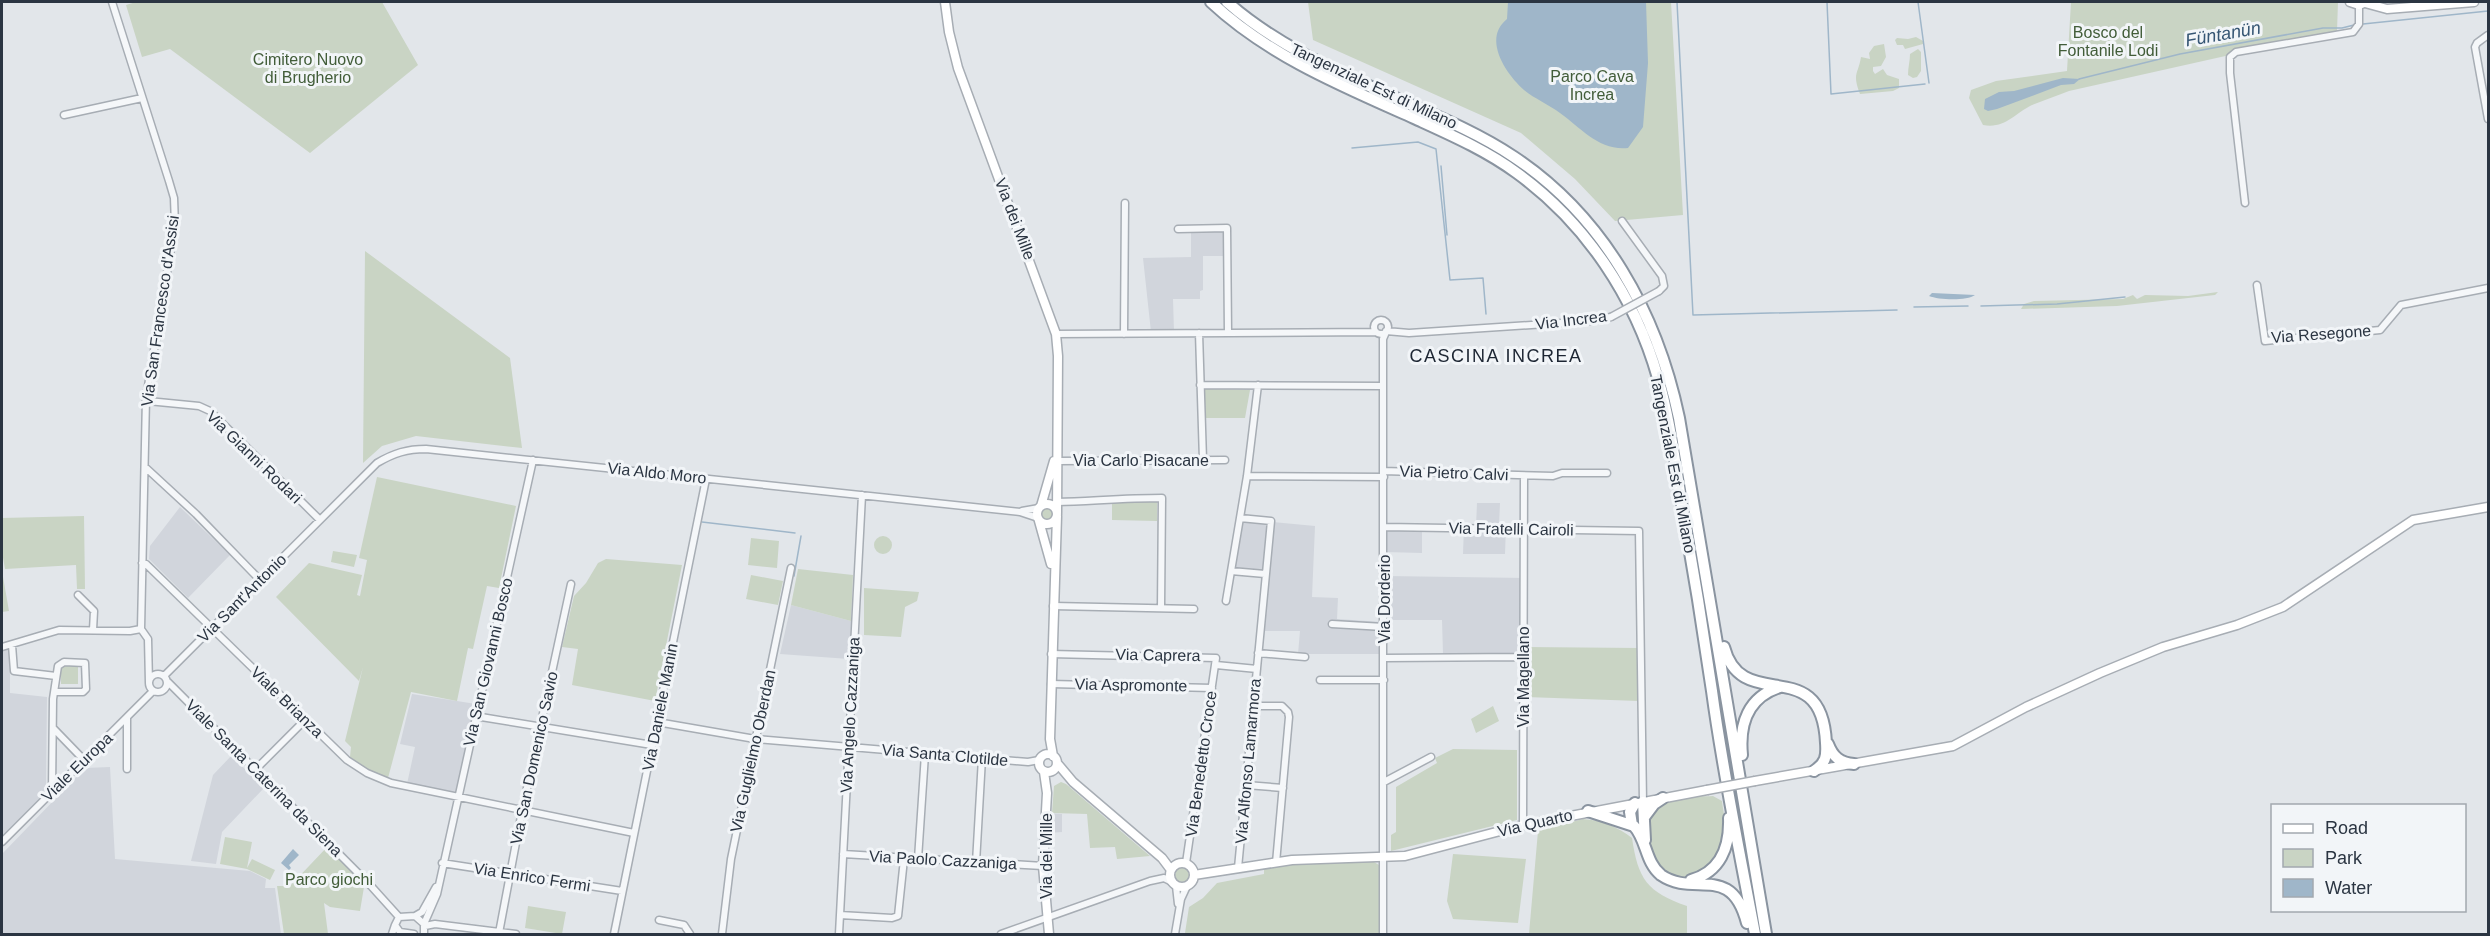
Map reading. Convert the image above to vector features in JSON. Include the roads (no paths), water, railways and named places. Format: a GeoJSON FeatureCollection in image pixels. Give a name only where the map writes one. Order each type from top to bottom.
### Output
{"type":"FeatureCollection","features":[{"type":"Feature","properties":{"kind":"highway","name":"Tangenziale Est di Milano"},"geometry":{"type":"LineString","coordinates":[[1211,2],[1247,32],[1289,59],[1455,137],[1504,164],[1553,203],[1601,258],[1622,290],[1641,328],[1663,396],[1702,623],[1712,696],[1755,934]]}},
{"type":"Feature","properties":{"kind":"highway","name":"Tangenziale Est di Milano"},"geometry":{"type":"LineString","coordinates":[[1227,2],[1254,24],[1288,46],[1332,69],[1461,127],[1504,151],[1550,185],[1593,229],[1637,295],[1664,360],[1680,426],[1766,934]]}},
{"type":"Feature","properties":{"kind":"highway"},"geometry":{"type":"LineString","coordinates":[[1707,580],[1725,651],[1732,666],[1748,680],[1799,690],[1814,701],[1821,712],[1831,762]]}},
{"type":"Feature","properties":{"kind":"highway"},"geometry":{"type":"LineString","coordinates":[[1743,794],[1742,740],[1747,714],[1758,697],[1782,687]]}},
{"type":"Feature","properties":{"kind":"highway"},"geometry":{"type":"LineString","coordinates":[[1681,882],[1702,876],[1714,868],[1723,854],[1728,836],[1728,814],[1712,696]]}},
{"type":"Feature","properties":{"kind":"highway"},"geometry":{"type":"LineString","coordinates":[[1814,771],[1831,762],[1859,763]]}},
{"type":"Feature","properties":{"kind":"highway"},"geometry":{"type":"LineString","coordinates":[[1644,819],[1653,805],[1663,798]]}},
{"type":"Feature","properties":{"kind":"highway"},"geometry":{"type":"LineString","coordinates":[[1639,802],[1644,819],[1645,849]]}},
{"type":"Feature","properties":{"kind":"highway"},"geometry":{"type":"LineString","coordinates":[[1632,825],[1630,812],[1639,802]]}},
{"type":"Feature","properties":{"kind":"highway"},"geometry":{"type":"LineString","coordinates":[[1588,811],[1632,825],[1638,831],[1652,864],[1659,873],[1669,879],[1712,884],[1725,889],[1742,907],[1749,934]]}},
{"type":"Feature","properties":{"kind":"street","name":"Via San Francesco d'Assisi"},"geometry":{"type":"LineString","coordinates":[[112,2],[169,181],[175,211],[175,225],[147,401],[141,629],[148,639],[149,683]]}},
{"type":"Feature","properties":{"kind":"street","name":"Via dei Mille"},"geometry":{"type":"LineString","coordinates":[[945,2],[950,37],[958,68],[1056,334],[1059,356],[1050,742],[1043,866],[1048,934]]}},
{"type":"Feature","properties":{"kind":"street"},"geometry":{"type":"LineString","coordinates":[[2375,2],[2386,5],[2434,2]]}},
{"type":"Feature","properties":{"kind":"street"},"geometry":{"type":"LineString","coordinates":[[2245,203],[2230,57],[2236,52],[2354,31],[2359,24],[2360,3],[2386,9],[2475,2]]}},
{"type":"Feature","properties":{"kind":"street"},"geometry":{"type":"LineString","coordinates":[[2488,35],[2475,45],[2488,119]]}},
{"type":"Feature","properties":{"kind":"street"},"geometry":{"type":"LineString","coordinates":[[64,115],[142,98]]}},
{"type":"Feature","properties":{"kind":"street"},"geometry":{"type":"LineString","coordinates":[[1124,334],[1125,203]]}},
{"type":"Feature","properties":{"kind":"street","name":"Via Increa"},"geometry":{"type":"LineString","coordinates":[[1056,334],[1382,331],[1409,333],[1592,321],[1611,316],[1659,291],[1664,286],[1662,276],[1622,221]]}},
{"type":"Feature","properties":{"kind":"street"},"geometry":{"type":"LineString","coordinates":[[1178,229],[1227,228],[1228,333]]}},
{"type":"Feature","properties":{"kind":"street","name":"Via Resegone"},"geometry":{"type":"LineString","coordinates":[[2257,285],[2265,340],[2380,330],[2401,305],[2488,288]]}},
{"type":"Feature","properties":{"kind":"street","name":"Via Dorderio"},"geometry":{"type":"LineString","coordinates":[[1382,331],[1383,934]]}},
{"type":"Feature","properties":{"kind":"street"},"geometry":{"type":"LineString","coordinates":[[1199,333],[1203,460]]}},
{"type":"Feature","properties":{"kind":"street"},"geometry":{"type":"LineString","coordinates":[[1200,385],[1383,386]]}},
{"type":"Feature","properties":{"kind":"street"},"geometry":{"type":"LineString","coordinates":[[1226,602],[1247,476],[1258,385]]}},
{"type":"Feature","properties":{"kind":"street","name":"Via Gianni Rodari"},"geometry":{"type":"LineString","coordinates":[[147,401],[199,406],[210,411],[320,520]]}},
{"type":"Feature","properties":{"kind":"street","name":"Via dei Mille"},"geometry":{"type":"LineString","coordinates":[[1040,507],[1053,468],[1057,440]]}},
{"type":"Feature","properties":{"kind":"street","name":"Via Aldo Moro"},"geometry":{"type":"LineString","coordinates":[[320,520],[377,463],[401,451],[426,449],[1020,512],[1038,520]]}},
{"type":"Feature","properties":{"kind":"street","name":"Via San Giovanni Bosco"},"geometry":{"type":"LineString","coordinates":[[437,887],[533,460]]}},
{"type":"Feature","properties":{"kind":"street","name":"Via Carlo Pisacane"},"geometry":{"type":"LineString","coordinates":[[1058,460],[1226,460]]}},
{"type":"Feature","properties":{"kind":"street"},"geometry":{"type":"LineString","coordinates":[[145,467],[260,580]]}},
{"type":"Feature","properties":{"kind":"street","name":"Via Pietro Calvi"},"geometry":{"type":"LineString","coordinates":[[1247,476],[1383,474],[1524,476],[1607,473]]}},
{"type":"Feature","properties":{"kind":"street","name":"Via Pietro Calvi"},"geometry":{"type":"LineString","coordinates":[[1524,476],[1525,528]]}},
{"type":"Feature","properties":{"kind":"street","name":"Via Daniele Manin"},"geometry":{"type":"LineString","coordinates":[[614,934],[706,478]]}},
{"type":"Feature","properties":{"kind":"street","name":"Via Angelo Cazzaniga"},"geometry":{"type":"LineString","coordinates":[[839,934],[862,495]]}},
{"type":"Feature","properties":{"kind":"street"},"geometry":{"type":"LineString","coordinates":[[1057,502],[1097,502],[1107,498],[1162,498],[1161,608]]}},
{"type":"Feature","properties":{"kind":"street"},"geometry":{"type":"LineString","coordinates":[[1051,505],[1057,514],[1054,522],[1048,524],[1038,520],[1040,507],[1051,505]]}},
{"type":"Feature","properties":{"kind":"street","name":"Via Aldo Moro"},"geometry":{"type":"LineString","coordinates":[[1020,512],[1040,507]]}},
{"type":"Feature","properties":{"kind":"street"},"geometry":{"type":"LineString","coordinates":[[1859,763],[1953,746],[2026,707],[2100,673],[2163,647],[2237,625],[2283,607],[2413,520],[2488,507]]}},
{"type":"Feature","properties":{"kind":"street","name":"Via Alfonso Lamarmora"},"geometry":{"type":"LineString","coordinates":[[1238,868],[1270,521],[1240,518]]}},
{"type":"Feature","properties":{"kind":"street","name":"Via Sant'Antonio"},"geometry":{"type":"LineString","coordinates":[[166,679],[211,629],[320,520]]}},
{"type":"Feature","properties":{"kind":"street","name":"Via dei Mille"},"geometry":{"type":"LineString","coordinates":[[1038,520],[1050,556],[1053,588]]}},
{"type":"Feature","properties":{"kind":"street","name":"Via Fratelli Cairoli"},"geometry":{"type":"LineString","coordinates":[[1384,527],[1639,531],[1639,802]]}},
{"type":"Feature","properties":{"kind":"street","name":"Via Magellano"},"geometry":{"type":"LineString","coordinates":[[1523,825],[1522,657],[1525,528]]}},
{"type":"Feature","properties":{"kind":"street","name":"Viale Brianza"},"geometry":{"type":"LineString","coordinates":[[142,563],[146,564],[305,720],[347,759],[367,773],[391,783],[457,798],[634,833]]}},
{"type":"Feature","properties":{"kind":"street","name":"Via Guglielmo Oberdan"},"geometry":{"type":"LineString","coordinates":[[722,934],[732,856],[791,568]]}},
{"type":"Feature","properties":{"kind":"street"},"geometry":{"type":"LineString","coordinates":[[1231,571],[1265,574]]}},
{"type":"Feature","properties":{"kind":"street","name":"Via San Domenico Savio"},"geometry":{"type":"LineString","coordinates":[[499,933],[522,811],[571,584]]}},
{"type":"Feature","properties":{"kind":"street"},"geometry":{"type":"LineString","coordinates":[[78,595],[94,610],[93,630]]}},
{"type":"Feature","properties":{"kind":"street"},"geometry":{"type":"LineString","coordinates":[[1053,606],[1194,609]]}},
{"type":"Feature","properties":{"kind":"street"},"geometry":{"type":"LineString","coordinates":[[1332,624],[1384,627]]}},
{"type":"Feature","properties":{"kind":"street"},"geometry":{"type":"LineString","coordinates":[[2,646],[59,630],[141,629]]}},
{"type":"Feature","properties":{"kind":"street"},"geometry":{"type":"LineString","coordinates":[[12,645],[14,671],[57,676]]}},
{"type":"Feature","properties":{"kind":"street"},"geometry":{"type":"LineString","coordinates":[[1258,653],[1305,657]]}},
{"type":"Feature","properties":{"kind":"street","name":"Via Caprera"},"geometry":{"type":"LineString","coordinates":[[1052,654],[1214,656],[1217,658],[1216,665],[1257,669]]}},
{"type":"Feature","properties":{"kind":"street"},"geometry":{"type":"LineString","coordinates":[[1384,658],[1522,657]]}},
{"type":"Feature","properties":{"kind":"street"},"geometry":{"type":"LineString","coordinates":[[52,791],[52,728],[55,692],[60,663],[85,663],[86,689],[84,692],[55,692]]}},
{"type":"Feature","properties":{"kind":"street"},"geometry":{"type":"LineString","coordinates":[[148,665],[156,674],[166,679],[162,692],[153,691],[149,683],[150,678],[156,674]]}},
{"type":"Feature","properties":{"kind":"street","name":"Via Benedetto Croce"},"geometry":{"type":"LineString","coordinates":[[1184,863],[1216,665]]}},
{"type":"Feature","properties":{"kind":"street","name":"Viale Santa Caterina da Siena"},"geometry":{"type":"LineString","coordinates":[[166,679],[172,689],[256,769],[380,894],[399,917]]}},
{"type":"Feature","properties":{"kind":"street"},"geometry":{"type":"LineString","coordinates":[[1320,680],[1384,680]]}},
{"type":"Feature","properties":{"kind":"street","name":"Via Aspromonte"},"geometry":{"type":"LineString","coordinates":[[1051,684],[1212,688]]}},
{"type":"Feature","properties":{"kind":"street","name":"Viale Santa Caterina da Siena"},"geometry":{"type":"LineString","coordinates":[[162,692],[172,689]]}},
{"type":"Feature","properties":{"kind":"street","name":"Viale Europa"},"geometry":{"type":"LineString","coordinates":[[2,842],[153,691]]}},
{"type":"Feature","properties":{"kind":"street"},"geometry":{"type":"LineString","coordinates":[[1253,706],[1282,706],[1288,712],[1276,863]]}},
{"type":"Feature","properties":{"kind":"street"},"geometry":{"type":"LineString","coordinates":[[475,716],[652,745]]}},
{"type":"Feature","properties":{"kind":"street"},"geometry":{"type":"LineString","coordinates":[[127,718],[127,769]]}},
{"type":"Feature","properties":{"kind":"street"},"geometry":{"type":"LineString","coordinates":[[256,769],[305,720]]}},
{"type":"Feature","properties":{"kind":"street","name":"Via Santa Clotilde"},"geometry":{"type":"LineString","coordinates":[[657,722],[755,739],[1047,764]]}},
{"type":"Feature","properties":{"kind":"street"},"geometry":{"type":"LineString","coordinates":[[52,728],[84,760]]}},
{"type":"Feature","properties":{"kind":"street"},"geometry":{"type":"LineString","coordinates":[[918,859],[925,754]]}},
{"type":"Feature","properties":{"kind":"street"},"geometry":{"type":"LineString","coordinates":[[1384,782],[1431,757]]}},
{"type":"Feature","properties":{"kind":"street"},"geometry":{"type":"LineString","coordinates":[[975,863],[982,758]]}},
{"type":"Feature","properties":{"kind":"street"},"geometry":{"type":"LineString","coordinates":[[1047,764],[1073,782],[1162,858],[1171,870],[1170,876],[1174,884],[1178,911]]}},
{"type":"Feature","properties":{"kind":"street","name":"Via Quarto"},"geometry":{"type":"LineString","coordinates":[[1194,872],[1309,859],[1405,856],[1523,825],[1588,811],[1814,771]]}},
{"type":"Feature","properties":{"kind":"street"},"geometry":{"type":"LineString","coordinates":[[1246,784],[1283,788]]}},
{"type":"Feature","properties":{"kind":"street","name":"Via Paolo Cazzaniga"},"geometry":{"type":"LineString","coordinates":[[843,854],[1043,866]]}},
{"type":"Feature","properties":{"kind":"street"},"geometry":{"type":"LineString","coordinates":[[1162,858],[1184,863],[1194,872],[1192,882],[1187,886],[1178,911],[1175,934]]}},
{"type":"Feature","properties":{"kind":"street"},"geometry":{"type":"LineString","coordinates":[[840,915],[892,918],[898,916],[904,859]]}},
{"type":"Feature","properties":{"kind":"street","name":"Via Enrico Fermi"},"geometry":{"type":"LineString","coordinates":[[442,863],[622,891]]}},
{"type":"Feature","properties":{"kind":"street"},"geometry":{"type":"LineString","coordinates":[[1171,870],[1184,863]]}},
{"type":"Feature","properties":{"kind":"street"},"geometry":{"type":"LineString","coordinates":[[1001,934],[1047,920],[1150,880],[1164,878],[1174,884],[1187,886]]}},
{"type":"Feature","properties":{"kind":"street"},"geometry":{"type":"LineString","coordinates":[[392,934],[399,917],[415,916],[422,912],[437,887]]}},
{"type":"Feature","properties":{"kind":"street"},"geometry":{"type":"LineString","coordinates":[[424,929],[437,887]]}},
{"type":"Feature","properties":{"kind":"street"},"geometry":{"type":"LineString","coordinates":[[415,916],[424,929]]}},
{"type":"Feature","properties":{"kind":"street"},"geometry":{"type":"LineString","coordinates":[[659,920],[684,925],[690,934]]}},
{"type":"Feature","properties":{"kind":"street"},"geometry":{"type":"LineString","coordinates":[[395,925],[400,932],[416,934],[435,924],[516,934]]}},
{"type":"Feature","properties":{"kind":"water"},"geometry":{"type":"Polygon","coordinates":[[[1508,2],[1646,2],[1648,63],[1643,127],[1628,148],[1608,146],[1599,142],[1524,90],[1510,75],[1499,56],[1497,46],[1500,27],[1507,19],[1508,2]]]}},
{"type":"Feature","properties":{"kind":"water"},"geometry":{"type":"Polygon","coordinates":[[[2063,78],[2080,79],[2074,84],[2061,85],[1997,109],[1988,111],[1984,109],[1985,99],[1999,92],[2014,91],[2063,78]]]}},
{"type":"Feature","properties":{"kind":"water"},"geometry":{"type":"Polygon","coordinates":[[[1932,293],[1975,295],[1960,299],[1946,299],[1929,296],[1932,293]]]}},
{"type":"Feature","properties":{"kind":"water"},"geometry":{"type":"Polygon","coordinates":[[[293,849],[299,855],[289,865],[291,868],[289,870],[281,863],[293,849]]]}},
{"type":"Feature","properties":{"kind":"waterway"},"geometry":{"type":"LineString","coordinates":[[1677,2],[1693,315],[1897,310]]}},
{"type":"Feature","properties":{"kind":"waterway"},"geometry":{"type":"LineString","coordinates":[[1827,2],[1831,94],[1925,84]]}},
{"type":"Feature","properties":{"kind":"waterway"},"geometry":{"type":"LineString","coordinates":[[1918,2],[1929,83]]}},
{"type":"Feature","properties":{"kind":"waterway"},"geometry":{"type":"LineString","coordinates":[[2363,24],[2488,11]]}},
{"type":"Feature","properties":{"kind":"waterway","name":"Füntanün"},"geometry":{"type":"LineString","coordinates":[[2079,79],[2180,54],[2323,28],[2342,28],[2354,25]]}},
{"type":"Feature","properties":{"kind":"waterway"},"geometry":{"type":"LineString","coordinates":[[1352,148],[1418,142],[1436,149],[1450,280],[1483,278],[1486,314]]}},
{"type":"Feature","properties":{"kind":"waterway"},"geometry":{"type":"LineString","coordinates":[[1441,166],[1447,235]]}},
{"type":"Feature","properties":{"kind":"waterway"},"geometry":{"type":"LineString","coordinates":[[1981,306],[2057,304],[2125,297]]}},
{"type":"Feature","properties":{"kind":"waterway"},"geometry":{"type":"LineString","coordinates":[[1914,307],[1968,306]]}},
{"type":"Feature","properties":{"kind":"waterway"},"geometry":{"type":"LineString","coordinates":[[702,522],[795,533]]}},
{"type":"Feature","properties":{"kind":"waterway"},"geometry":{"type":"LineString","coordinates":[[794,576],[801,536]]}},
{"type":"Feature","properties":{"kind":"district","name":"CASCINA INCREA"},"geometry":{"type":"Point","coordinates":[1496,356]}},
{"type":"Feature","properties":{"kind":"park label","name":"Bosco del Fontanile Lodi"},"geometry":{"type":"Point","coordinates":[2108,41]}},
{"type":"Feature","properties":{"kind":"park label","name":"Cimitero Nuovo di Brugherio"},"geometry":{"type":"Point","coordinates":[308,68]}},
{"type":"Feature","properties":{"kind":"park label","name":"Parco Cava Increa"},"geometry":{"type":"Point","coordinates":[1592,85]}},
{"type":"Feature","properties":{"kind":"park label","name":"Parco giochi"},"geometry":{"type":"Point","coordinates":[329,879]}}]}
